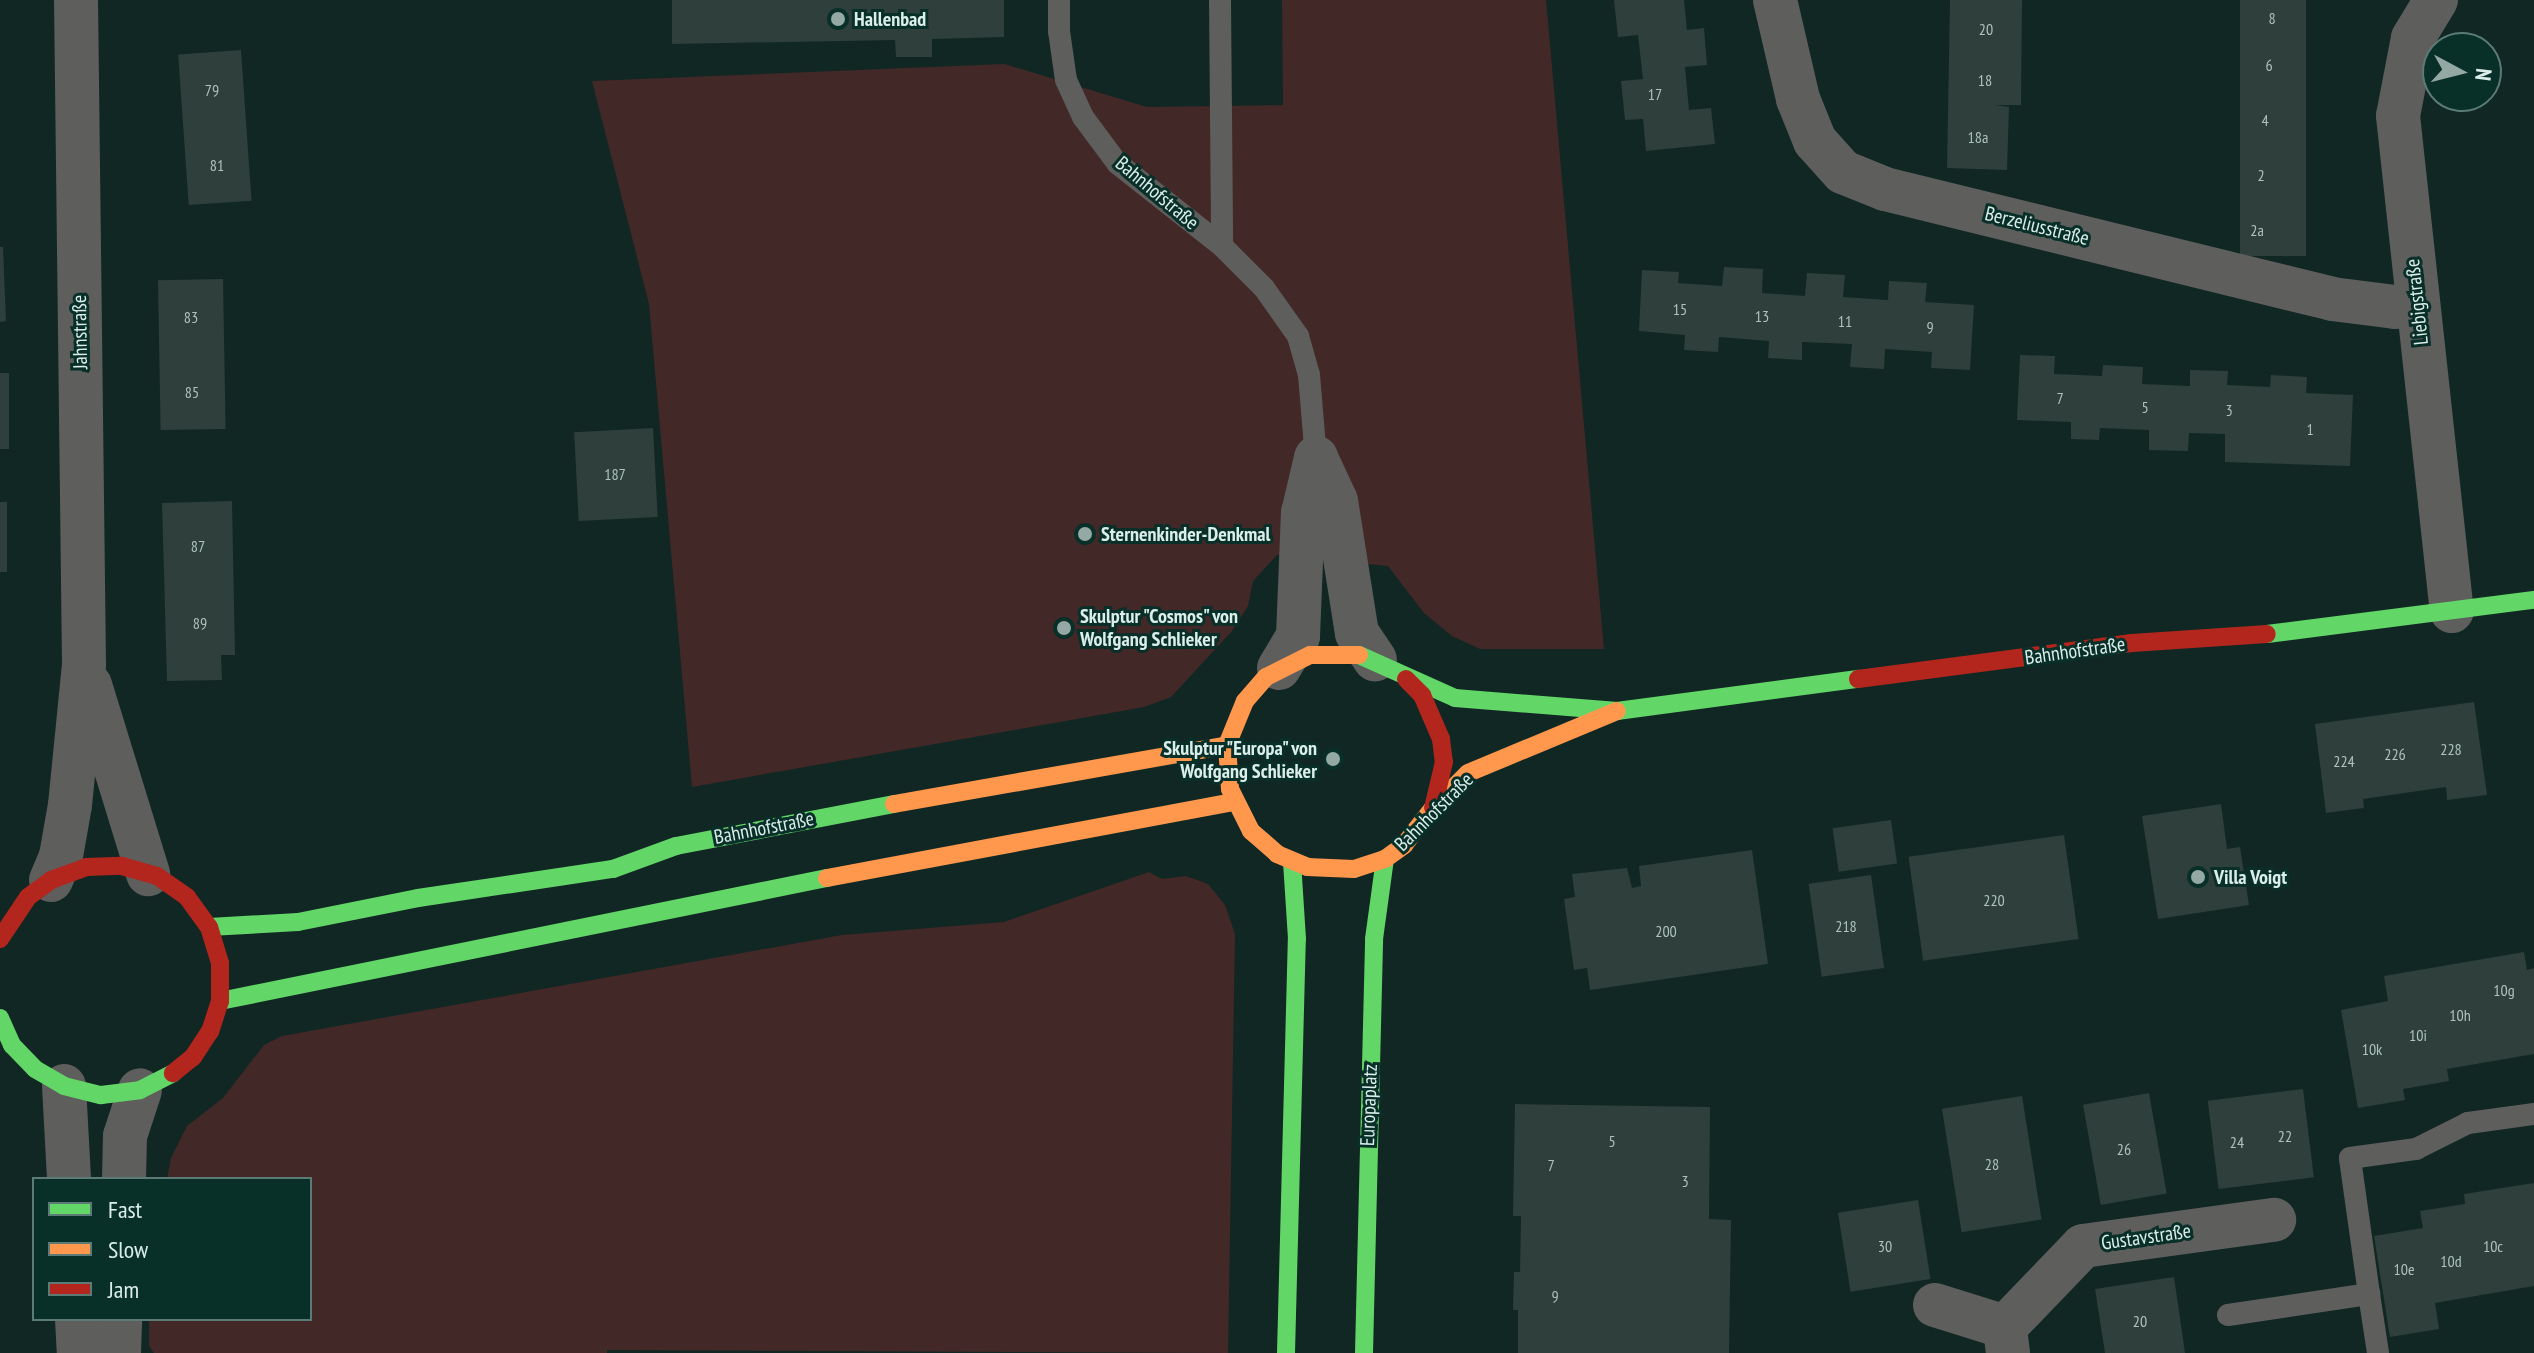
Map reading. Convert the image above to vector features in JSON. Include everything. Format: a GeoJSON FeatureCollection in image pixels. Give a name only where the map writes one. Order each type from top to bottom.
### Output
{"type":"FeatureCollection","features":[{"type":"Feature","properties":{"kind":"main road","name":"Bahnhofstraße"},"geometry":{"type":"LineString","coordinates":[[209,927],[298,922],[418,898],[613,869],[676,846],[772,825],[1227,745],[1245,701],[1279,668],[1310,655],[1326,653],[1390,669],[1455,698],[1617,711],[2132,643],[2236,638],[2534,600]]}},
{"type":"Feature","properties":{"kind":"main road"},"geometry":{"type":"LineString","coordinates":[[1390,669],[1428,705],[1441,739],[1444,762],[1433,808]]}},
{"type":"Feature","properties":{"kind":"main road","name":"Bahnhofstraße"},"geometry":{"type":"LineString","coordinates":[[1385,859],[1421,828],[1433,808],[1468,773],[1617,711]]}},
{"type":"Feature","properties":{"kind":"main road"},"geometry":{"type":"LineString","coordinates":[[1227,745],[1227,774],[1234,802],[1263,844],[1292,862],[1339,870],[1385,859]]}},
{"type":"Feature","properties":{"kind":"main road"},"geometry":{"type":"LineString","coordinates":[[220,1001],[1007,842],[1234,802]]}},
{"type":"Feature","properties":{"kind":"main road","name":"Europaplatz"},"geometry":{"type":"LineString","coordinates":[[1364,1353],[1374,939],[1385,859]]}},
{"type":"Feature","properties":{"kind":"main road"},"geometry":{"type":"LineString","coordinates":[[1286,1353],[1297,939],[1292,862]]}},
{"type":"Feature","properties":{"kind":"main road"},"geometry":{"type":"LineString","coordinates":[[0,939],[5,921],[28,897],[51,880],[86,867],[122,866],[148,874],[187,897],[209,927],[220,963],[220,1001],[210,1031],[193,1057],[168,1077],[140,1090],[101,1095],[64,1086],[35,1069],[12,1045],[0,1018]]}},
{"type":"Feature","properties":{"kind":"street","name":"Jahnstraße"},"geometry":{"type":"LineString","coordinates":[[51,880],[61,856],[70,805],[84,664],[76,0]]}},
{"type":"Feature","properties":{"kind":"street","name":"Berzeliusstraße"},"geometry":{"type":"LineString","coordinates":[[1775,0],[1798,99],[1815,141],[1843,172],[1885,189],[2332,299],[2395,307],[2417,304]]}},
{"type":"Feature","properties":{"kind":"street","name":"Liebigstraße"},"geometry":{"type":"LineString","coordinates":[[2436,0],[2413,38],[2398,116],[2452,611]]}},
{"type":"Feature","properties":{"kind":"street","name":"Bahnhofstraße"},"geometry":{"type":"LineString","coordinates":[[1279,668],[1298,636],[1303,513],[1316,458]]}},
{"type":"Feature","properties":{"kind":"street","name":"Bahnhofstraße"},"geometry":{"type":"LineString","coordinates":[[1316,458],[1336,501],[1357,633],[1390,669]]}},
{"type":"Feature","properties":{"kind":"street","name":"Jahnstraße"},"geometry":{"type":"LineString","coordinates":[[84,664],[148,874]]}},
{"type":"Feature","properties":{"kind":"street"},"geometry":{"type":"LineString","coordinates":[[64,1086],[69,1177]]}},
{"type":"Feature","properties":{"kind":"street"},"geometry":{"type":"LineString","coordinates":[[124,1177],[125,1136],[140,1090]]}},
{"type":"Feature","properties":{"kind":"street","name":"Gustavstraße"},"geometry":{"type":"LineString","coordinates":[[1935,1305],[2006,1340],[2083,1246],[2274,1220]]}},
{"type":"Feature","properties":{"kind":"street"},"geometry":{"type":"LineString","coordinates":[[77,1321],[79,1353]]}},
{"type":"Feature","properties":{"kind":"street"},"geometry":{"type":"LineString","coordinates":[[119,1353],[120,1321]]}},
{"type":"Feature","properties":{"kind":"lane","name":"Bahnhofstraße"},"geometry":{"type":"LineString","coordinates":[[1059,0],[1059,31],[1066,80],[1083,117],[1117,163],[1222,246],[1264,288],[1298,336],[1309,375],[1316,458]]}},
{"type":"Feature","properties":{"kind":"lane","name":"Bahnhofstraße"},"geometry":{"type":"LineString","coordinates":[[1220,0],[1222,246]]}},
{"type":"Feature","properties":{"kind":"lane"},"geometry":{"type":"LineString","coordinates":[[2378,1353],[2350,1158],[2416,1149],[2468,1123],[2534,1114]]}},
{"type":"Feature","properties":{"kind":"lane"},"geometry":{"type":"LineString","coordinates":[[2228,1315],[2369,1294]]}},
{"type":"Feature","properties":{"kind":"shaded area"},"geometry":{"type":"Polygon","coordinates":[[[1282,0],[1546,0],[1604,649],[1480,649],[1452,636],[1424,613],[1388,566],[1277,555],[1253,581],[1248,606],[1232,631],[1171,697],[1144,707],[692,787],[649,304],[592,81],[1004,64],[1147,107],[1283,105],[1282,0]]]}},
{"type":"Feature","properties":{"kind":"shaded area"},"geometry":{"type":"Polygon","coordinates":[[[1149,872],[1162,879],[1186,876],[1208,884],[1225,905],[1235,934],[1228,1353],[607,1350],[607,1353],[154,1353],[149,1346],[149,1321],[312,1321],[312,1177],[167,1177],[171,1158],[187,1126],[223,1098],[264,1045],[282,1036],[842,935],[1004,922],[1149,872]]]}},
{"type":"Feature","properties":{"kind":"building","name":"Hallenbad"},"geometry":{"type":"Polygon","coordinates":[[[672,0],[1004,0],[1004,37],[932,39],[932,57],[896,57],[895,40],[672,44],[672,0]]]}},
{"type":"Feature","properties":{"kind":"building"},"geometry":{"type":"Polygon","coordinates":[[[1614,0],[1684,0],[1687,30],[1704,28],[1707,65],[1685,67],[1689,110],[1711,108],[1715,144],[1646,151],[1643,119],[1625,120],[1621,81],[1643,79],[1638,35],[1618,37],[1614,0]]]}},
{"type":"Feature","properties":{"kind":"building"},"geometry":{"type":"Polygon","coordinates":[[[1950,0],[2022,0],[2021,105],[1995,105],[2009,107],[2007,170],[1947,168],[1950,0]]]}},
{"type":"Feature","properties":{"kind":"building"},"geometry":{"type":"Polygon","coordinates":[[[2240,0],[2306,0],[2306,256],[2240,256],[2240,0]]]}},
{"type":"Feature","properties":{"kind":"building"},"geometry":{"type":"Polygon","coordinates":[[[241,50],[252,201],[189,205],[178,54],[241,50]]]}},
{"type":"Feature","properties":{"kind":"building"},"geometry":{"type":"Polygon","coordinates":[[[0,247],[3,247],[6,321],[0,322],[0,247]]]}},
{"type":"Feature","properties":{"kind":"building"},"geometry":{"type":"Polygon","coordinates":[[[1724,267],[1763,269],[1762,293],[1805,296],[1807,273],[1845,275],[1843,297],[1888,300],[1889,281],[1927,283],[1925,302],[1974,305],[1970,370],[1931,368],[1932,352],[1885,349],[1884,369],[1850,367],[1852,344],[1802,342],[1802,360],[1768,358],[1769,341],[1719,337],[1718,352],[1684,350],[1685,335],[1639,331],[1642,270],[1679,272],[1678,283],[1722,286],[1724,267]]]}},
{"type":"Feature","properties":{"kind":"building"},"geometry":{"type":"Polygon","coordinates":[[[223,279],[226,429],[161,430],[158,280],[223,279]]]}},
{"type":"Feature","properties":{"kind":"building"},"geometry":{"type":"Polygon","coordinates":[[[2020,355],[2055,356],[2054,374],[2102,376],[2103,365],[2143,367],[2142,384],[2190,386],[2190,370],[2228,371],[2227,385],[2270,387],[2271,375],[2307,377],[2306,393],[2353,395],[2350,466],[2225,462],[2225,434],[2189,433],[2188,451],[2149,450],[2149,430],[2100,428],[2099,440],[2071,439],[2071,422],[2017,420],[2020,355]]]}},
{"type":"Feature","properties":{"kind":"building"},"geometry":{"type":"Polygon","coordinates":[[[0,373],[9,373],[9,449],[0,449],[0,373]]]}},
{"type":"Feature","properties":{"kind":"building"},"geometry":{"type":"Polygon","coordinates":[[[653,428],[658,517],[579,521],[574,432],[653,428]]]}},
{"type":"Feature","properties":{"kind":"building"},"geometry":{"type":"Polygon","coordinates":[[[232,501],[235,655],[221,655],[222,680],[167,681],[162,503],[232,501]]]}},
{"type":"Feature","properties":{"kind":"building"},"geometry":{"type":"Polygon","coordinates":[[[0,502],[7,502],[7,572],[0,572],[0,502]]]}},
{"type":"Feature","properties":{"kind":"building"},"geometry":{"type":"Polygon","coordinates":[[[2474,702],[2487,795],[2447,800],[2446,787],[2363,799],[2364,808],[2326,813],[2315,724],[2474,702]]]}},
{"type":"Feature","properties":{"kind":"building","name":"Villa Voigt"},"geometry":{"type":"Polygon","coordinates":[[[2221,804],[2227,849],[2240,847],[2249,905],[2158,919],[2142,816],[2221,804]]]}},
{"type":"Feature","properties":{"kind":"building"},"geometry":{"type":"Polygon","coordinates":[[[1891,820],[1897,864],[1839,872],[1833,828],[1891,820]]]}},
{"type":"Feature","properties":{"kind":"building"},"geometry":{"type":"Polygon","coordinates":[[[2064,835],[2079,939],[1923,961],[1909,857],[2064,835]]]}},
{"type":"Feature","properties":{"kind":"building"},"geometry":{"type":"Polygon","coordinates":[[[1752,850],[1768,964],[1590,990],[1587,968],[1574,970],[1564,899],[1575,897],[1572,874],[1627,868],[1632,888],[1641,886],[1639,866],[1752,850]]]}},
{"type":"Feature","properties":{"kind":"building"},"geometry":{"type":"Polygon","coordinates":[[[1871,875],[1884,968],[1822,977],[1809,884],[1871,875]]]}},
{"type":"Feature","properties":{"kind":"building"},"geometry":{"type":"Polygon","coordinates":[[[2524,952],[2527,970],[2534,968],[2534,1054],[2447,1069],[2449,1081],[2403,1089],[2405,1100],[2358,1108],[2341,1010],[2388,1001],[2384,976],[2524,952]]]}},
{"type":"Feature","properties":{"kind":"building"},"geometry":{"type":"Polygon","coordinates":[[[2303,1089],[2314,1177],[2219,1189],[2208,1101],[2303,1089]]]}},
{"type":"Feature","properties":{"kind":"building"},"geometry":{"type":"Polygon","coordinates":[[[2149,1093],[2167,1193],[2101,1205],[2083,1105],[2149,1093]]]}},
{"type":"Feature","properties":{"kind":"building"},"geometry":{"type":"Polygon","coordinates":[[[2022,1096],[2042,1219],[1962,1232],[1942,1109],[2022,1096]]]}},
{"type":"Feature","properties":{"kind":"building"},"geometry":{"type":"Polygon","coordinates":[[[1515,1104],[1710,1107],[1709,1219],[1731,1220],[1729,1353],[1518,1353],[1518,1310],[1513,1310],[1514,1272],[1520,1272],[1521,1216],[1513,1216],[1515,1104]]]}},
{"type":"Feature","properties":{"kind":"building"},"geometry":{"type":"Polygon","coordinates":[[[2534,1183],[2534,1286],[2435,1303],[2439,1329],[2390,1337],[2374,1236],[2423,1228],[2420,1211],[2465,1204],[2464,1194],[2534,1183]]]}},
{"type":"Feature","properties":{"kind":"building"},"geometry":{"type":"Polygon","coordinates":[[[1918,1200],[1931,1279],[1851,1292],[1838,1213],[1918,1200]]]}},
{"type":"Feature","properties":{"kind":"building"},"geometry":{"type":"Polygon","coordinates":[[[2174,1277],[2185,1353],[2105,1353],[2095,1289],[2174,1277]]]}},
{"type":"Feature","properties":{"kind":"traffic: fast"},"geometry":{"type":"LineString","coordinates":[[2267,634],[2534,600]]}},
{"type":"Feature","properties":{"kind":"traffic: fast"},"geometry":{"type":"LineString","coordinates":[[1359,655],[1455,698],[1617,711],[1858,679]]}},
{"type":"Feature","properties":{"kind":"traffic: fast"},"geometry":{"type":"LineString","coordinates":[[209,927],[298,922],[418,898],[613,869],[676,846],[894,804]]}},
{"type":"Feature","properties":{"kind":"traffic: fast"},"geometry":{"type":"LineString","coordinates":[[1364,1353],[1374,939],[1385,859]]}},
{"type":"Feature","properties":{"kind":"traffic: fast"},"geometry":{"type":"LineString","coordinates":[[1286,1353],[1297,939],[1292,862]]}},
{"type":"Feature","properties":{"kind":"traffic: fast"},"geometry":{"type":"LineString","coordinates":[[220,1001],[827,878]]}},
{"type":"Feature","properties":{"kind":"traffic: fast"},"geometry":{"type":"LineString","coordinates":[[0,1018],[12,1045],[35,1069],[64,1086],[101,1095],[140,1090],[173,1073]]}},
{"type":"Feature","properties":{"kind":"traffic: slow"},"geometry":{"type":"LineString","coordinates":[[1359,655],[1310,655],[1266,677],[1245,701],[1227,745],[1230,789],[1251,831],[1277,854],[1307,867],[1354,869],[1385,859],[1404,845],[1433,808],[1468,773],[1617,711]]}},
{"type":"Feature","properties":{"kind":"traffic: slow"},"geometry":{"type":"LineString","coordinates":[[894,804],[1227,745]]}},
{"type":"Feature","properties":{"kind":"traffic: slow"},"geometry":{"type":"LineString","coordinates":[[827,878],[1234,802]]}},
{"type":"Feature","properties":{"kind":"traffic: jam"},"geometry":{"type":"LineString","coordinates":[[1858,679],[2132,643],[2267,634]]}},
{"type":"Feature","properties":{"kind":"traffic: jam"},"geometry":{"type":"LineString","coordinates":[[1406,679],[1422,695],[1441,739],[1444,762],[1433,808]]}},
{"type":"Feature","properties":{"kind":"traffic: jam"},"geometry":{"type":"LineString","coordinates":[[0,939],[28,897],[51,880],[86,867],[122,866],[157,876],[187,897],[209,927],[220,963],[220,1001],[210,1031],[193,1057],[173,1073]]}},
{"type":"Feature","properties":{"kind":"place","name":"Hallenbad"},"geometry":{"type":"Point","coordinates":[838,19]}},
{"type":"Feature","properties":{"kind":"place","name":"Sternenkinder-Denkmal"},"geometry":{"type":"Point","coordinates":[1085,534]}},
{"type":"Feature","properties":{"kind":"place","name":"Skulptur \"Cosmos\" von Wolfgang Schlieker"},"geometry":{"type":"Point","coordinates":[1064,628]}},
{"type":"Feature","properties":{"kind":"place","name":"Skulptur \"Europa\" von Wolfgang Schlieker"},"geometry":{"type":"Point","coordinates":[1333,759]}},
{"type":"Feature","properties":{"kind":"place","name":"Villa Voigt"},"geometry":{"type":"Point","coordinates":[2198,877]}}]}
